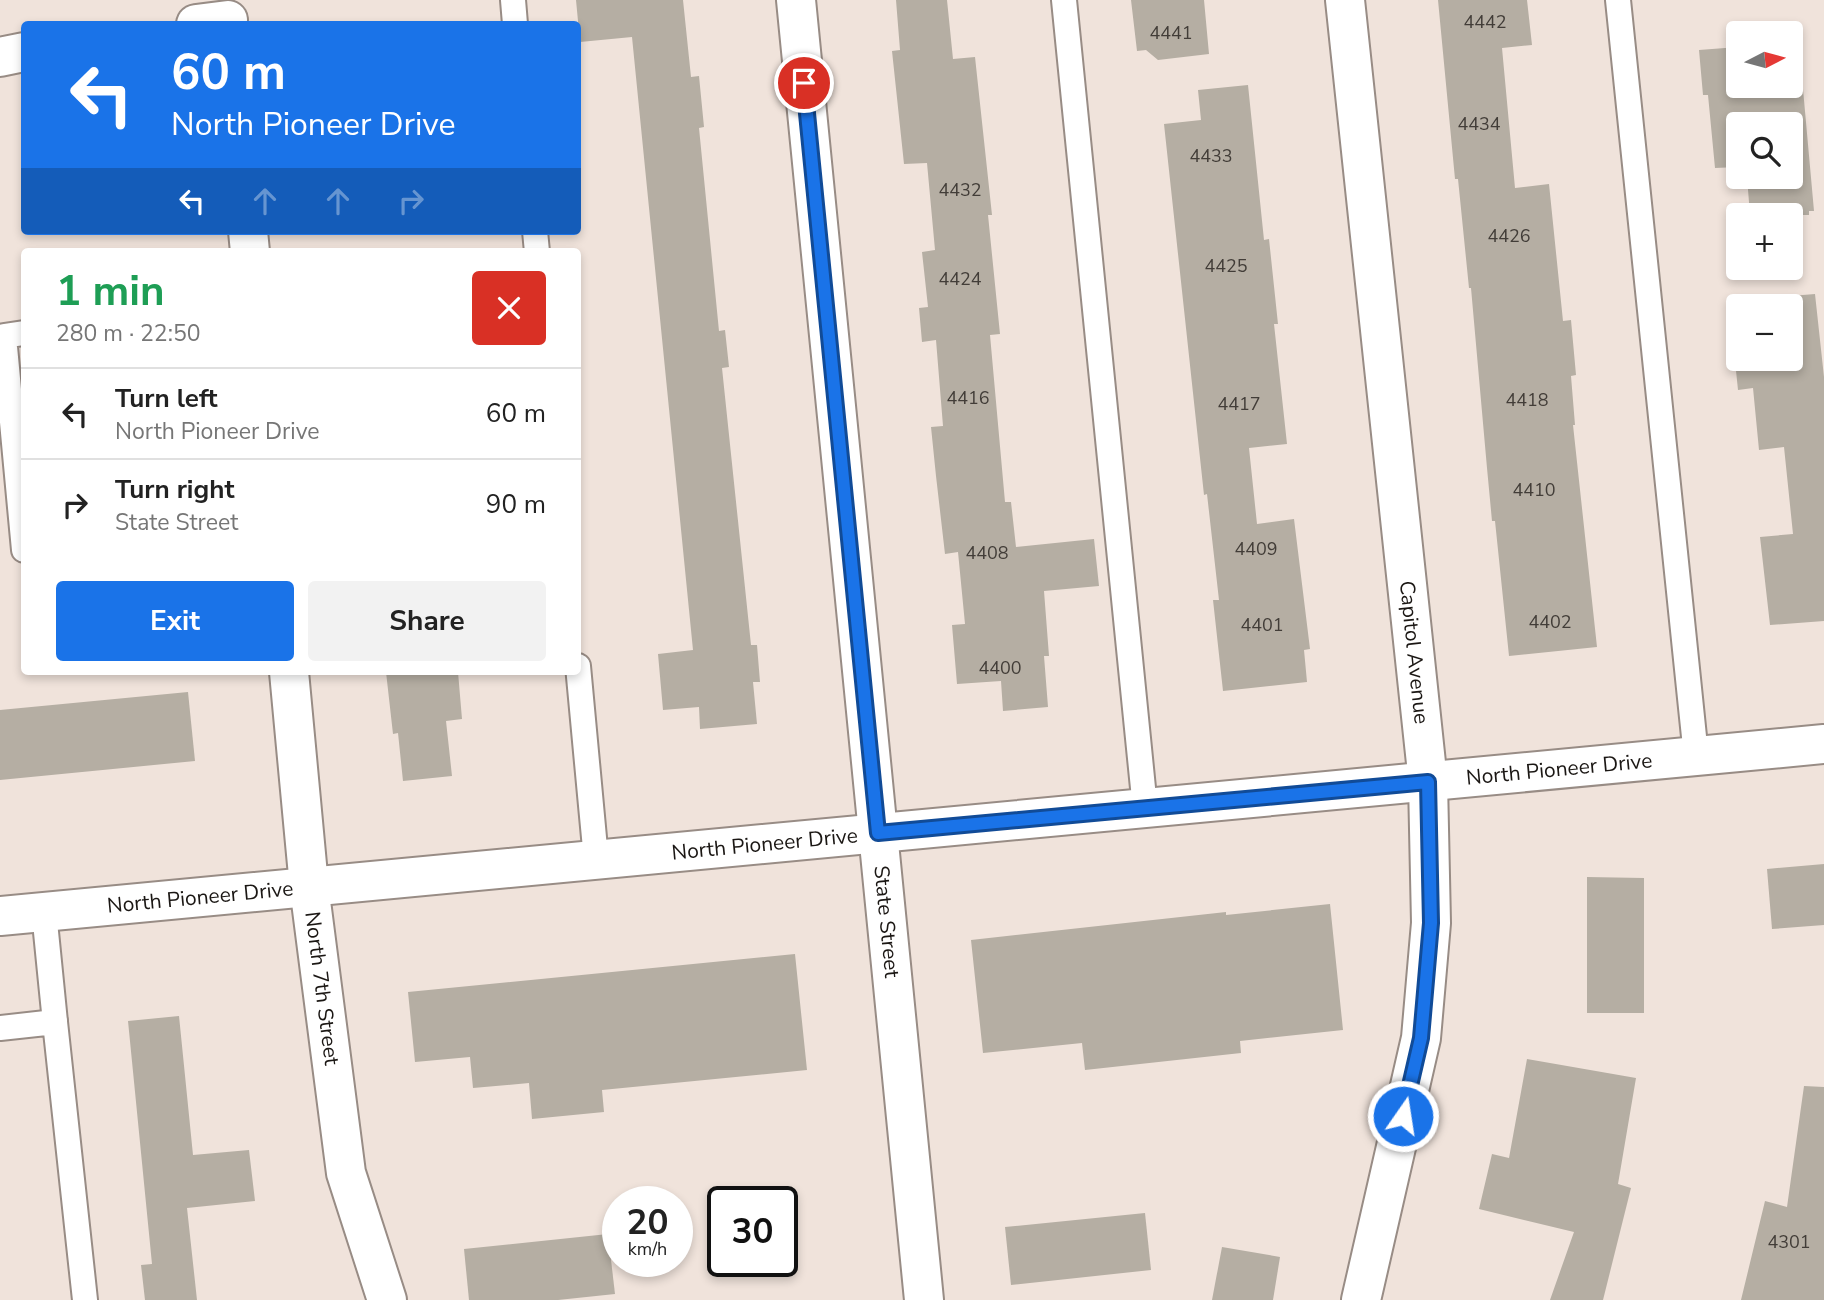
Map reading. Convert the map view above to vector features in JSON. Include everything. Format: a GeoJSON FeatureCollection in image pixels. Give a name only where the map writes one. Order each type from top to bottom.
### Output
{"type":"FeatureCollection","features":[{"type":"Feature","properties":{"kind":"street","name":"State Street"},"geometry":{"type":"LineString","coordinates":[[796,0],[925,1300]]}},
{"type":"Feature","properties":{"kind":"street","name":"Capitol Avenue"},"geometry":{"type":"LineString","coordinates":[[1345,0],[1428,782],[1431,923],[1421,1038],[1361,1300]]}},
{"type":"Feature","properties":{"kind":"street"},"geometry":{"type":"LineString","coordinates":[[0,57],[21,53]]}},
{"type":"Feature","properties":{"kind":"street","name":"North 7th Street"},"geometry":{"type":"LineString","coordinates":[[289,675],[309,886],[346,1174],[387,1300]]}},
{"type":"Feature","properties":{"kind":"street","name":"North Pioneer Drive"},"geometry":{"type":"LineString","coordinates":[[0,916],[1824,744]]}},
{"type":"Feature","properties":{"kind":"lane"},"geometry":{"type":"LineString","coordinates":[[513,0],[515,21]]}},
{"type":"Feature","properties":{"kind":"lane"},"geometry":{"type":"LineString","coordinates":[[1064,0],[1145,808]]}},
{"type":"Feature","properties":{"kind":"lane"},"geometry":{"type":"LineString","coordinates":[[1618,0],[1696,756]]}},
{"type":"Feature","properties":{"kind":"lane"},"geometry":{"type":"LineString","coordinates":[[21,333],[4,336],[21,518]]}},
{"type":"Feature","properties":{"kind":"lane"},"geometry":{"type":"LineString","coordinates":[[579,675],[596,859]]}},
{"type":"Feature","properties":{"kind":"lane"},"geometry":{"type":"LineString","coordinates":[[44,912],[85,1300]]}},
{"type":"Feature","properties":{"kind":"lane"},"geometry":{"type":"LineString","coordinates":[[0,1028],[55,1022]]}},
{"type":"Feature","properties":{"kind":"building"},"geometry":{"type":"Polygon","coordinates":[[[576,0],[683,0],[691,77],[699,76],[704,127],[699,128],[719,331],[725,330],[729,367],[722,368],[751,645],[757,645],[760,682],[753,682],[757,724],[700,729],[699,707],[663,710],[658,654],[693,650],[632,37],[581,42],[581,21],[578,21],[576,0]]]}},
{"type":"Feature","properties":{"kind":"building"},"geometry":{"type":"Polygon","coordinates":[[[896,0],[947,0],[953,59],[975,57],[992,215],[988,215],[1000,334],[990,335],[1005,502],[1011,502],[1016,547],[1094,539],[1099,586],[1044,591],[1049,656],[1044,656],[1048,707],[1003,711],[1001,681],[957,684],[952,625],[965,624],[958,552],[945,554],[931,427],[943,426],[936,340],[922,342],[919,308],[928,307],[922,252],[935,250],[927,163],[904,164],[892,51],[900,50],[896,0]]]}},
{"type":"Feature","properties":{"kind":"building"},"geometry":{"type":"Polygon","coordinates":[[[1131,0],[1204,0],[1209,54],[1158,60],[1146,50],[1137,51],[1131,0]]]}},
{"type":"Feature","properties":{"kind":"building"},"geometry":{"type":"Polygon","coordinates":[[[1438,0],[1527,0],[1532,45],[1502,48],[1515,188],[1549,184],[1563,321],[1571,320],[1576,375],[1571,376],[1573,425],[1597,647],[1509,656],[1495,521],[1492,521],[1471,288],[1458,179],[1455,179],[1438,0]]]}},
{"type":"Feature","properties":{"kind":"building"},"geometry":{"type":"Polygon","coordinates":[[[1726,48],[1726,98],[1803,98],[1803,89],[1814,211],[1809,211],[1809,215],[1803,215],[1803,203],[1749,203],[1748,189],[1803,189],[1803,112],[1726,112],[1726,168],[1715,168],[1708,95],[1703,95],[1699,50],[1726,48]]]}},
{"type":"Feature","properties":{"kind":"building"},"geometry":{"type":"Polygon","coordinates":[[[1248,85],[1264,240],[1269,239],[1278,324],[1274,324],[1287,444],[1249,448],[1257,524],[1294,519],[1310,649],[1304,650],[1307,682],[1223,691],[1213,600],[1219,600],[1207,494],[1204,495],[1164,124],[1201,120],[1198,90],[1248,85]]]}},
{"type":"Feature","properties":{"kind":"building"},"geometry":{"type":"Polygon","coordinates":[[[1815,294],[1824,377],[1824,621],[1770,625],[1760,537],[1793,534],[1784,447],[1759,450],[1753,388],[1738,390],[1736,371],[1803,371],[1803,295],[1815,294]]]}},
{"type":"Feature","properties":{"kind":"building"},"geometry":{"type":"Polygon","coordinates":[[[386,675],[458,675],[462,719],[446,721],[452,776],[403,781],[398,733],[393,734],[386,675]]]}},
{"type":"Feature","properties":{"kind":"building"},"geometry":{"type":"Polygon","coordinates":[[[188,692],[195,761],[0,780],[0,710],[188,692]]]}},
{"type":"Feature","properties":{"kind":"building"},"geometry":{"type":"Polygon","coordinates":[[[1824,864],[1824,925],[1772,929],[1767,869],[1824,864]]]}},
{"type":"Feature","properties":{"kind":"building"},"geometry":{"type":"Polygon","coordinates":[[[1587,877],[1644,878],[1644,1013],[1587,1013],[1587,877]]]}},
{"type":"Feature","properties":{"kind":"building"},"geometry":{"type":"Polygon","coordinates":[[[1330,904],[1343,1030],[1240,1041],[1241,1053],[1085,1070],[1082,1043],[983,1053],[971,940],[1226,912],[1226,915],[1330,904]]]}},
{"type":"Feature","properties":{"kind":"building"},"geometry":{"type":"Polygon","coordinates":[[[795,954],[807,1070],[602,1090],[604,1112],[532,1119],[529,1083],[473,1088],[470,1057],[415,1062],[408,992],[795,954]]]}},
{"type":"Feature","properties":{"kind":"building"},"geometry":{"type":"Polygon","coordinates":[[[179,1016],[193,1155],[249,1150],[255,1201],[187,1208],[197,1300],[145,1300],[141,1265],[152,1264],[128,1021],[179,1016]]]}},
{"type":"Feature","properties":{"kind":"building"},"geometry":{"type":"Polygon","coordinates":[[[1527,1059],[1636,1078],[1618,1184],[1631,1188],[1603,1300],[1550,1300],[1574,1232],[1479,1209],[1492,1154],[1509,1158],[1527,1059]]]}},
{"type":"Feature","properties":{"kind":"building"},"geometry":{"type":"Polygon","coordinates":[[[1804,1086],[1824,1087],[1824,1300],[1741,1300],[1765,1201],[1787,1207],[1804,1086]]]}},
{"type":"Feature","properties":{"kind":"building"},"geometry":{"type":"Polygon","coordinates":[[[1145,1213],[1151,1270],[1011,1285],[1005,1227],[1145,1213]]]}},
{"type":"Feature","properties":{"kind":"building"},"geometry":{"type":"Polygon","coordinates":[[[602,1235],[602,1277],[613,1277],[615,1294],[558,1300],[469,1300],[464,1249],[602,1235]]]}},
{"type":"Feature","properties":{"kind":"building"},"geometry":{"type":"Polygon","coordinates":[[[1222,1247],[1280,1257],[1273,1300],[1212,1300],[1222,1247]]]}},
{"type":"Feature","properties":{"kind":"route"},"geometry":{"type":"LineString","coordinates":[[804,83],[878,833],[1428,782],[1431,923],[1421,1038],[1403,1116]]}}]}
